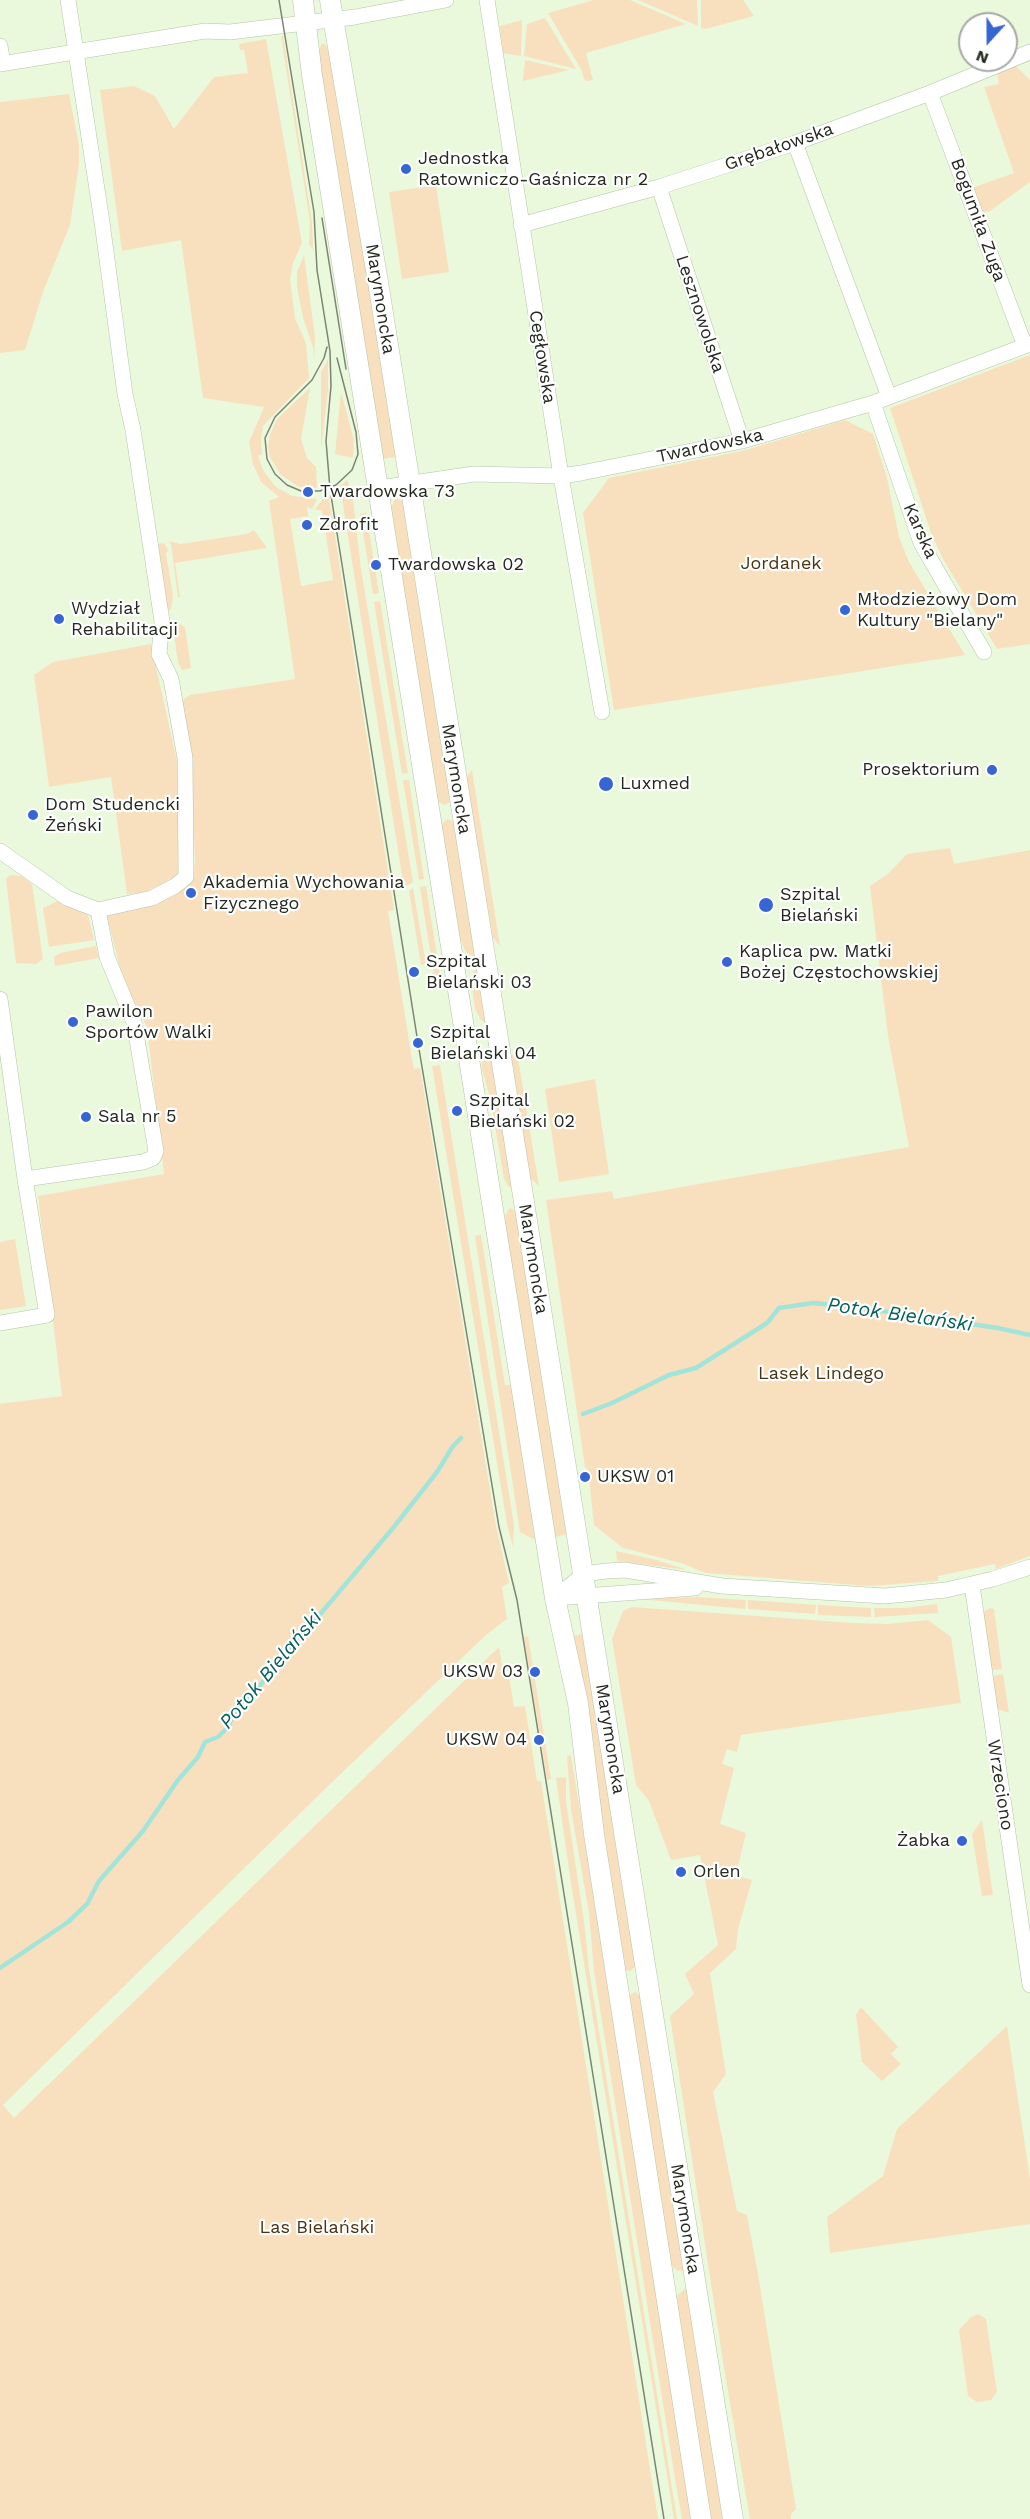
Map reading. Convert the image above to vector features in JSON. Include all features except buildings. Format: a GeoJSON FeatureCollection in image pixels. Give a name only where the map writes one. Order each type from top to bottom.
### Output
{"type":"FeatureCollection","features":[{"type":"Feature","properties":{"kind":"main road","name":"Marymoncka"},"geometry":{"type":"LineString","coordinates":[[303,0],[555,1598],[578,1703],[594,1834],[701,2519]]}},
{"type":"Feature","properties":{"kind":"main road","name":"Marymoncka"},"geometry":{"type":"LineString","coordinates":[[330,0],[410,484],[733,2519]]}},
{"type":"Feature","properties":{"kind":"main road"},"geometry":{"type":"LineString","coordinates":[[431,815],[461,809]]}},
{"type":"Feature","properties":{"kind":"main road"},"geometry":{"type":"LineString","coordinates":[[484,956],[469,966],[458,991],[477,1024],[497,1033]]}},
{"type":"Feature","properties":{"kind":"main road"},"geometry":{"type":"LineString","coordinates":[[617,1984],[647,1980]]}},
{"type":"Feature","properties":{"kind":"main road"},"geometry":{"type":"LineString","coordinates":[[663,2283],[694,2278]]}},
{"type":"Feature","properties":{"kind":"street"},"geometry":{"type":"LineString","coordinates":[[0,851],[66,898],[98,910],[152,898],[175,886],[186,877],[185,758],[171,679],[159,654],[162,621],[133,430],[125,394],[105,241],[68,0]]}},
{"type":"Feature","properties":{"kind":"street"},"geometry":{"type":"LineString","coordinates":[[0,46],[2,64],[75,46],[205,31],[230,32],[333,20],[446,0]]}},
{"type":"Feature","properties":{"kind":"street","name":"Cegłowska"},"geometry":{"type":"LineString","coordinates":[[487,0],[561,476],[602,712]]}},
{"type":"Feature","properties":{"kind":"street","name":"Grębałowska"},"geometry":{"type":"LineString","coordinates":[[521,225],[658,187],[795,143],[930,93],[1030,52]]}},
{"type":"Feature","properties":{"kind":"street","name":"Bogumiła Zuga"},"geometry":{"type":"LineString","coordinates":[[930,93],[1027,345]]}},
{"type":"Feature","properties":{"kind":"street"},"geometry":{"type":"LineString","coordinates":[[795,143],[889,397]]}},
{"type":"Feature","properties":{"kind":"street","name":"Lesznowolska"},"geometry":{"type":"LineString","coordinates":[[658,187],[742,441]]}},
{"type":"Feature","properties":{"kind":"street","name":"Twardowska"},"geometry":{"type":"LineString","coordinates":[[379,488],[474,474],[561,476],[742,441],[873,403],[1027,345]]}},
{"type":"Feature","properties":{"kind":"street","name":"Karska"},"geometry":{"type":"LineString","coordinates":[[873,403],[921,543],[984,652]]}},
{"type":"Feature","properties":{"kind":"street"},"geometry":{"type":"LineString","coordinates":[[25,1179],[143,1162],[153,1158],[156,1151],[134,1022],[107,957],[98,910]]}},
{"type":"Feature","properties":{"kind":"street"},"geometry":{"type":"LineString","coordinates":[[0,999],[47,1315],[0,1323]]}},
{"type":"Feature","properties":{"kind":"street"},"geometry":{"type":"LineString","coordinates":[[555,1598],[584,1574],[625,1570],[722,1586],[885,1596],[927,1593],[972,1584],[1030,1567]]}},
{"type":"Feature","properties":{"kind":"street","name":"Wrzeciono"},"geometry":{"type":"LineString","coordinates":[[972,1584],[1030,1985]]}},
{"type":"Feature","properties":{"kind":"street"},"geometry":{"type":"LineString","coordinates":[[555,1598],[722,1586]]}},
{"type":"Feature","properties":{"kind":"green space"},"geometry":{"type":"Polygon","coordinates":[[[594,0],[630,0],[686,24],[586,53],[593,80],[587,81],[548,13],[594,0]]]}},
{"type":"Feature","properties":{"kind":"green space"},"geometry":{"type":"Polygon","coordinates":[[[638,0],[697,0],[698,26],[638,0]]]}},
{"type":"Feature","properties":{"kind":"green space"},"geometry":{"type":"Polygon","coordinates":[[[701,0],[743,0],[754,16],[706,29],[701,28],[701,0]]]}},
{"type":"Feature","properties":{"kind":"green space"},"geometry":{"type":"Polygon","coordinates":[[[545,18],[576,69],[524,56],[527,24],[545,18]]]}},
{"type":"Feature","properties":{"kind":"green space"},"geometry":{"type":"Polygon","coordinates":[[[522,20],[521,56],[503,53],[500,26],[522,20]]]}},
{"type":"Feature","properties":{"kind":"green space"},"geometry":{"type":"Polygon","coordinates":[[[281,36],[283,36],[312,222],[313,250],[309,244],[310,222],[281,36]]]}},
{"type":"Feature","properties":{"kind":"green space","name":"Las Bielański"},"geometry":{"type":"Polygon","coordinates":[[[266,39],[302,243],[293,263],[290,279],[295,318],[306,343],[309,378],[263,426],[262,454],[258,456],[264,472],[276,487],[292,496],[317,499],[312,509],[307,507],[308,516],[290,519],[301,586],[333,580],[322,511],[315,509],[323,499],[323,494],[328,492],[394,910],[388,911],[412,1059],[414,1069],[420,1068],[496,1526],[509,1583],[502,1587],[507,1619],[486,1635],[328,1786],[3,2105],[14,2118],[499,1647],[504,1676],[509,1676],[514,1707],[525,1706],[537,1781],[541,1781],[658,2519],[0,2519],[0,1404],[62,1396],[38,1196],[164,1174],[147,1027],[123,980],[107,916],[164,898],[190,884],[195,863],[191,761],[182,706],[184,699],[190,695],[295,679],[269,501],[279,497],[261,482],[253,464],[249,442],[264,407],[203,398],[181,240],[122,251],[100,90],[134,86],[155,96],[174,129],[214,77],[248,73],[244,50],[240,50],[239,44],[266,39]]]}},
{"type":"Feature","properties":{"kind":"green space"},"geometry":{"type":"Polygon","coordinates":[[[322,43],[325,44],[330,54],[397,457],[382,459],[317,55],[322,43]]]}},
{"type":"Feature","properties":{"kind":"green space"},"geometry":{"type":"Polygon","coordinates":[[[525,60],[569,70],[523,81],[525,60]]]}},
{"type":"Feature","properties":{"kind":"green space"},"geometry":{"type":"Polygon","coordinates":[[[1018,68],[1030,80],[1030,182],[990,211],[980,214],[972,188],[1014,173],[984,87],[999,84],[997,74],[1018,72],[1018,68]]]}},
{"type":"Feature","properties":{"kind":"green space"},"geometry":{"type":"Polygon","coordinates":[[[69,94],[79,145],[79,164],[70,225],[43,292],[25,350],[0,353],[0,102],[69,94]]]}},
{"type":"Feature","properties":{"kind":"green space"},"geometry":{"type":"Polygon","coordinates":[[[436,185],[449,272],[402,279],[389,192],[436,185]]]}},
{"type":"Feature","properties":{"kind":"green space"},"geometry":{"type":"Polygon","coordinates":[[[304,255],[315,337],[314,361],[313,347],[303,318],[297,287],[297,272],[304,255]]]}},
{"type":"Feature","properties":{"kind":"green space"},"geometry":{"type":"Polygon","coordinates":[[[1030,355],[1030,644],[997,649],[943,559],[931,533],[890,408],[1030,355]]]}},
{"type":"Feature","properties":{"kind":"green space"},"geometry":{"type":"Polygon","coordinates":[[[328,359],[328,390],[321,450],[321,372],[328,359]]]}},
{"type":"Feature","properties":{"kind":"green space"},"geometry":{"type":"Polygon","coordinates":[[[310,388],[301,439],[307,458],[316,467],[317,488],[309,489],[297,486],[280,474],[270,457],[268,447],[277,419],[310,388]]]}},
{"type":"Feature","properties":{"kind":"green space"},"geometry":{"type":"Polygon","coordinates":[[[341,392],[354,440],[353,458],[335,454],[341,392]]]}},
{"type":"Feature","properties":{"kind":"green space","name":"Jordanek"},"geometry":{"type":"Polygon","coordinates":[[[845,420],[873,434],[887,478],[899,537],[909,562],[965,655],[614,710],[583,513],[609,478],[746,450],[845,420]]]}},
{"type":"Feature","properties":{"kind":"green space"},"geometry":{"type":"Polygon","coordinates":[[[347,480],[352,491],[361,569],[413,882],[404,888],[340,486],[347,480]]]}},
{"type":"Feature","properties":{"kind":"green space"},"geometry":{"type":"Polygon","coordinates":[[[395,499],[405,503],[452,797],[445,805],[436,801],[390,511],[395,499]]]}},
{"type":"Feature","properties":{"kind":"green space"},"geometry":{"type":"Polygon","coordinates":[[[366,513],[379,593],[373,594],[360,514],[366,513]]]}},
{"type":"Feature","properties":{"kind":"green space"},"geometry":{"type":"Polygon","coordinates":[[[254,530],[267,548],[175,563],[180,597],[178,597],[169,541],[180,544],[247,534],[254,530]]]}},
{"type":"Feature","properties":{"kind":"green space"},"geometry":{"type":"Polygon","coordinates":[[[164,543],[168,550],[166,554],[173,595],[171,610],[167,609],[157,544],[164,543]]]}},
{"type":"Feature","properties":{"kind":"green space"},"geometry":{"type":"Polygon","coordinates":[[[380,601],[408,773],[402,774],[374,602],[380,601]]]}},
{"type":"Feature","properties":{"kind":"green space"},"geometry":{"type":"Polygon","coordinates":[[[175,622],[185,627],[191,668],[182,670],[178,662],[174,635],[175,622]]]}},
{"type":"Feature","properties":{"kind":"green space"},"geometry":{"type":"Polygon","coordinates":[[[151,644],[178,766],[178,874],[164,884],[141,893],[127,894],[111,777],[49,787],[34,675],[53,662],[151,644]]]}},
{"type":"Feature","properties":{"kind":"green space"},"geometry":{"type":"Polygon","coordinates":[[[472,770],[500,946],[493,938],[466,778],[472,770]]]}},
{"type":"Feature","properties":{"kind":"green space"},"geometry":{"type":"Polygon","coordinates":[[[403,780],[409,780],[424,879],[419,880],[403,780]]]}},
{"type":"Feature","properties":{"kind":"green space"},"geometry":{"type":"Polygon","coordinates":[[[448,819],[455,822],[476,955],[469,961],[459,935],[441,824],[448,819]]]}},
{"type":"Feature","properties":{"kind":"green space","name":"Lasek Lindego"},"geometry":{"type":"Polygon","coordinates":[[[950,848],[954,864],[1030,850],[1030,1556],[996,1569],[995,1564],[938,1576],[938,1581],[869,1586],[706,1573],[681,1563],[623,1548],[594,1525],[588,1470],[585,1467],[546,1200],[612,1191],[614,1199],[909,1147],[888,1036],[870,886],[888,874],[907,854],[950,848]]]}},
{"type":"Feature","properties":{"kind":"green space"},"geometry":{"type":"Polygon","coordinates":[[[10,875],[21,876],[32,884],[43,959],[36,964],[16,963],[6,879],[10,875]]]}},
{"type":"Feature","properties":{"kind":"green space"},"geometry":{"type":"Polygon","coordinates":[[[426,886],[441,982],[435,983],[420,887],[426,886]]]}},
{"type":"Feature","properties":{"kind":"green space"},"geometry":{"type":"Polygon","coordinates":[[[413,888],[426,964],[421,965],[409,891],[413,888]]]}},
{"type":"Feature","properties":{"kind":"green space"},"geometry":{"type":"Polygon","coordinates":[[[58,901],[87,911],[94,940],[49,947],[43,908],[58,901]]]}},
{"type":"Feature","properties":{"kind":"green space"},"geometry":{"type":"Polygon","coordinates":[[[96,946],[99,958],[55,966],[54,957],[60,953],[96,946]]]}},
{"type":"Feature","properties":{"kind":"green space"},"geometry":{"type":"Polygon","coordinates":[[[477,966],[486,1023],[481,1020],[475,1009],[471,977],[477,966]]]}},
{"type":"Feature","properties":{"kind":"green space"},"geometry":{"type":"Polygon","coordinates":[[[511,1054],[518,1058],[539,1186],[530,1178],[511,1054]]]}},
{"type":"Feature","properties":{"kind":"green space"},"geometry":{"type":"Polygon","coordinates":[[[493,1056],[513,1188],[509,1187],[504,1179],[491,1101],[482,1069],[481,1058],[493,1056]]]}},
{"type":"Feature","properties":{"kind":"green space"},"geometry":{"type":"Polygon","coordinates":[[[440,1065],[514,1525],[513,1547],[507,1524],[432,1066],[440,1065]]]}},
{"type":"Feature","properties":{"kind":"green space"},"geometry":{"type":"Polygon","coordinates":[[[595,1079],[609,1174],[559,1182],[545,1089],[595,1079]]]}},
{"type":"Feature","properties":{"kind":"green space"},"geometry":{"type":"Polygon","coordinates":[[[510,1208],[518,1212],[568,1534],[555,1537],[504,1225],[510,1208]]]}},
{"type":"Feature","properties":{"kind":"green space"},"geometry":{"type":"Polygon","coordinates":[[[481,1235],[505,1385],[512,1385],[535,1540],[520,1532],[475,1236],[481,1235]]]}},
{"type":"Feature","properties":{"kind":"green space"},"geometry":{"type":"Polygon","coordinates":[[[15,1239],[26,1306],[0,1310],[0,1242],[15,1239]]]}},
{"type":"Feature","properties":{"kind":"green space"},"geometry":{"type":"Polygon","coordinates":[[[616,1551],[657,1560],[688,1570],[617,1561],[616,1551]]]}},
{"type":"Feature","properties":{"kind":"green space"},"geometry":{"type":"Polygon","coordinates":[[[698,1597],[746,1600],[745,1609],[640,1599],[698,1597]]]}},
{"type":"Feature","properties":{"kind":"green space"},"geometry":{"type":"Polygon","coordinates":[[[748,1600],[816,1605],[815,1614],[748,1609],[748,1600]]]}},
{"type":"Feature","properties":{"kind":"green space"},"geometry":{"type":"Polygon","coordinates":[[[937,1604],[938,1613],[875,1617],[874,1608],[905,1608],[937,1604]]]}},
{"type":"Feature","properties":{"kind":"green space"},"geometry":{"type":"Polygon","coordinates":[[[818,1605],[871,1608],[871,1617],[818,1615],[818,1605]]]}},
{"type":"Feature","properties":{"kind":"green space"},"geometry":{"type":"Polygon","coordinates":[[[632,1607],[853,1623],[887,1624],[928,1620],[951,1637],[961,1703],[741,1735],[737,1752],[727,1749],[722,1764],[734,1768],[720,1824],[746,1833],[736,1875],[752,1880],[738,1929],[736,1949],[710,1973],[726,2074],[713,2092],[737,2211],[747,2215],[758,2274],[796,2509],[791,2514],[791,2519],[750,2519],[724,2368],[670,2016],[694,1994],[685,1974],[718,1945],[700,1855],[671,1860],[649,1801],[636,1785],[612,1639],[623,1611],[632,1607]]]}},
{"type":"Feature","properties":{"kind":"green space"},"geometry":{"type":"Polygon","coordinates":[[[990,1608],[994,1609],[1002,1669],[991,1670],[983,1612],[990,1608]]]}},
{"type":"Feature","properties":{"kind":"green space"},"geometry":{"type":"Polygon","coordinates":[[[583,1634],[636,1966],[630,1971],[624,1970],[572,1636],[583,1634]]]}},
{"type":"Feature","properties":{"kind":"green space"},"geometry":{"type":"Polygon","coordinates":[[[528,1636],[551,1779],[547,1780],[524,1637],[528,1636]]]}},
{"type":"Feature","properties":{"kind":"green space"},"geometry":{"type":"Polygon","coordinates":[[[1003,1674],[1009,1713],[997,1709],[993,1676],[1003,1674]]]}},
{"type":"Feature","properties":{"kind":"green space"},"geometry":{"type":"Polygon","coordinates":[[[571,1755],[693,2519],[682,2519],[675,2479],[594,1971],[589,1913],[571,1809],[567,1756],[571,1755]]]}},
{"type":"Feature","properties":{"kind":"green space"},"geometry":{"type":"Polygon","coordinates":[[[566,1777],[566,1801],[589,1969],[677,2519],[674,2519],[571,1883],[556,1778],[566,1777]]]}},
{"type":"Feature","properties":{"kind":"green space"},"geometry":{"type":"Polygon","coordinates":[[[982,1820],[993,1895],[982,1896],[972,1834],[982,1820]]]}},
{"type":"Feature","properties":{"kind":"green space"},"geometry":{"type":"Polygon","coordinates":[[[635,1992],[641,1996],[685,2272],[670,2265],[628,1996],[635,1992]]]}},
{"type":"Feature","properties":{"kind":"green space"},"geometry":{"type":"Polygon","coordinates":[[[861,2007],[898,2047],[891,2054],[901,2064],[882,2081],[862,2062],[856,2015],[861,2007]]]}},
{"type":"Feature","properties":{"kind":"green space"},"geometry":{"type":"Polygon","coordinates":[[[1007,2026],[1030,2179],[1030,2224],[830,2253],[827,2217],[883,2176],[897,2129],[1007,2026]]]}},
{"type":"Feature","properties":{"kind":"green space"},"geometry":{"type":"Polygon","coordinates":[[[685,2288],[687,2289],[725,2519],[710,2519],[675,2298],[685,2288]]]}},
{"type":"Feature","properties":{"kind":"green space"},"geometry":{"type":"Polygon","coordinates":[[[978,2314],[986,2319],[997,2392],[991,2400],[977,2402],[968,2396],[959,2330],[971,2317],[978,2314]]]}},
{"type":"Feature","properties":{"kind":"waterway","name":"Potok Bielański"},"geometry":{"type":"LineString","coordinates":[[583,1414],[612,1403],[669,1375],[696,1368],[767,1323],[779,1308],[813,1303],[854,1307],[998,1328],[1030,1335]]}},
{"type":"Feature","properties":{"kind":"waterway","name":"Potok Bielański"},"geometry":{"type":"LineString","coordinates":[[0,1968],[68,1922],[87,1904],[99,1881],[143,1831],[178,1780],[198,1757],[205,1742],[218,1737],[228,1727],[235,1711],[257,1689],[393,1528],[461,1438]]}},
{"type":"Feature","properties":{"kind":"tram line"},"geometry":{"type":"LineString","coordinates":[[279,0],[314,212],[317,270],[330,351],[331,386],[326,441],[330,489],[418,1043],[499,1527],[517,1600],[664,2519]]}},
{"type":"Feature","properties":{"kind":"tram line"},"geometry":{"type":"LineString","coordinates":[[322,218],[346,369]]}},
{"type":"Feature","properties":{"kind":"tram line"},"geometry":{"type":"LineString","coordinates":[[327,347],[324,358],[312,380],[275,417],[265,438],[267,459],[275,474],[287,485],[301,491],[320,491],[336,485],[352,470],[358,454],[356,432],[337,358]]}},
{"type":"Feature","properties":{"kind":"place","name":"Jednostka Ratowniczo-Gaśnicza nr 2"},"geometry":{"type":"Point","coordinates":[406,169]}},
{"type":"Feature","properties":{"kind":"place","name":"Twardowska 73"},"geometry":{"type":"Point","coordinates":[308,492]}},
{"type":"Feature","properties":{"kind":"place","name":"Zdrofit"},"geometry":{"type":"Point","coordinates":[307,525]}},
{"type":"Feature","properties":{"kind":"place","name":"Twardowska 02"},"geometry":{"type":"Point","coordinates":[376,565]}},
{"type":"Feature","properties":{"kind":"place","name":"Młodzieżowy Dom Kultury \"Bielany\""},"geometry":{"type":"Point","coordinates":[845,610]}},
{"type":"Feature","properties":{"kind":"place","name":"Wydział Rehabilitacji"},"geometry":{"type":"Point","coordinates":[59,619]}},
{"type":"Feature","properties":{"kind":"place","name":"Prosektorium"},"geometry":{"type":"Point","coordinates":[992,770]}},
{"type":"Feature","properties":{"kind":"place","name":"Luxmed"},"geometry":{"type":"Point","coordinates":[606,784]}},
{"type":"Feature","properties":{"kind":"place","name":"Dom Studencki Żeński"},"geometry":{"type":"Point","coordinates":[33,815]}},
{"type":"Feature","properties":{"kind":"place","name":"Akademia Wychowania Fizycznego"},"geometry":{"type":"Point","coordinates":[191,893]}},
{"type":"Feature","properties":{"kind":"place","name":"Szpital Bielański"},"geometry":{"type":"Point","coordinates":[766,905]}},
{"type":"Feature","properties":{"kind":"place","name":"Kaplica pw. Matki Bożej Częstochowskiej"},"geometry":{"type":"Point","coordinates":[727,962]}},
{"type":"Feature","properties":{"kind":"place","name":"Szpital Bielański 03"},"geometry":{"type":"Point","coordinates":[414,972]}},
{"type":"Feature","properties":{"kind":"place","name":"Pawilon Sportów Walki"},"geometry":{"type":"Point","coordinates":[73,1022]}},
{"type":"Feature","properties":{"kind":"place","name":"Szpital Bielański 04"},"geometry":{"type":"Point","coordinates":[418,1043]}},
{"type":"Feature","properties":{"kind":"place","name":"Szpital Bielański 02"},"geometry":{"type":"Point","coordinates":[457,1111]}},
{"type":"Feature","properties":{"kind":"place","name":"Sala nr 5"},"geometry":{"type":"Point","coordinates":[86,1117]}},
{"type":"Feature","properties":{"kind":"place","name":"UKSW 01"},"geometry":{"type":"Point","coordinates":[585,1477]}},
{"type":"Feature","properties":{"kind":"place","name":"UKSW 03"},"geometry":{"type":"Point","coordinates":[535,1672]}},
{"type":"Feature","properties":{"kind":"place","name":"UKSW 04"},"geometry":{"type":"Point","coordinates":[539,1740]}},
{"type":"Feature","properties":{"kind":"place","name":"Żabka"},"geometry":{"type":"Point","coordinates":[962,1841]}},
{"type":"Feature","properties":{"kind":"place","name":"Orlen"},"geometry":{"type":"Point","coordinates":[681,1872]}}]}
